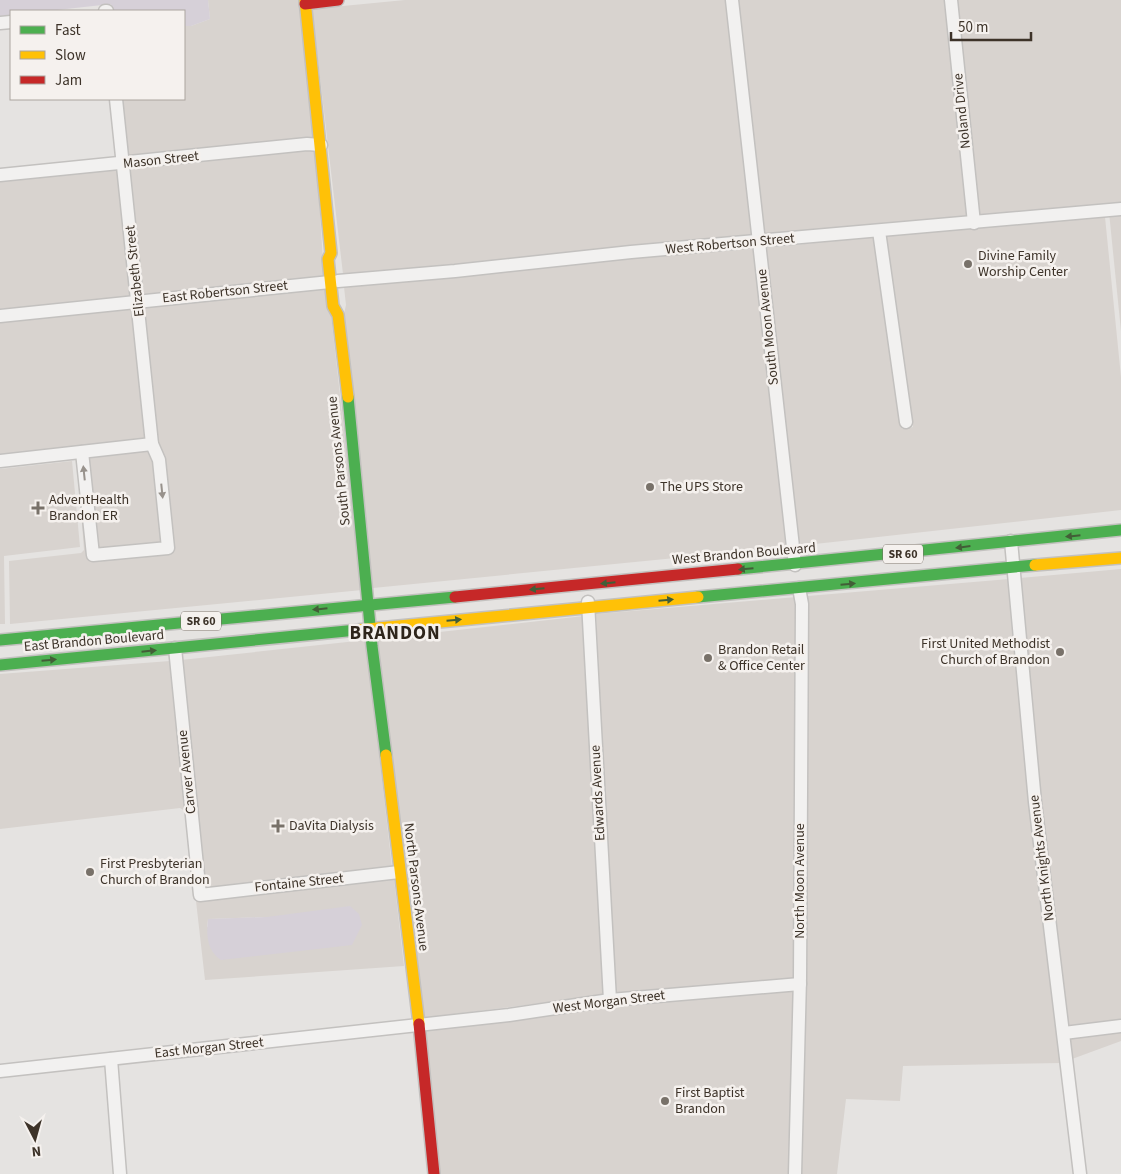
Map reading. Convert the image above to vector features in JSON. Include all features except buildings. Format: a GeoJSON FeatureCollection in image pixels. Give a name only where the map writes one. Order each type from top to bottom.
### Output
{"type":"FeatureCollection","features":[{"type":"Feature","properties":{"kind":"main road"},"geometry":{"type":"LineString","coordinates":[[305,2],[338,0]]}},
{"type":"Feature","properties":{"kind":"main road","name":"South Parsons Avenue"},"geometry":{"type":"LineString","coordinates":[[305,2],[321,145],[330,252],[328,259],[334,281],[333,306],[338,315],[356,467],[368,604]]}},
{"type":"Feature","properties":{"kind":"main road","name":"West Brandon Boulevard"},"geometry":{"type":"LineString","coordinates":[[368,604],[795,565],[1121,530]]}},
{"type":"Feature","properties":{"kind":"main road"},"geometry":{"type":"LineString","coordinates":[[799,588],[803,580],[815,574],[869,569],[878,564],[879,556]]}},
{"type":"Feature","properties":{"kind":"main road","name":"SR 60"},"geometry":{"type":"LineString","coordinates":[[370,628],[1121,558]]}},
{"type":"Feature","properties":{"kind":"main road"},"geometry":{"type":"LineString","coordinates":[[727,595],[728,587],[736,584],[786,578],[793,573],[795,565]]}},
{"type":"Feature","properties":{"kind":"main road","name":"North Parsons Avenue"},"geometry":{"type":"LineString","coordinates":[[368,604],[398,872],[419,1025],[434,1174]]}},
{"type":"Feature","properties":{"kind":"main road","name":"East Brandon Boulevard"},"geometry":{"type":"LineString","coordinates":[[0,640],[368,604]]}},
{"type":"Feature","properties":{"kind":"main road","name":"East Brandon Boulevard"},"geometry":{"type":"LineString","coordinates":[[0,665],[370,628]]}},
{"type":"Feature","properties":{"kind":"street","name":"South Moon Avenue"},"geometry":{"type":"LineString","coordinates":[[732,0],[795,565]]}},
{"type":"Feature","properties":{"kind":"street","name":"Noland Drive"},"geometry":{"type":"LineString","coordinates":[[951,0],[974,223]]}},
{"type":"Feature","properties":{"kind":"street","name":"Elizabeth Street"},"geometry":{"type":"LineString","coordinates":[[82,452],[93,555],[168,548],[159,460],[152,444],[116,100]]}},
{"type":"Feature","properties":{"kind":"street","name":"Mason Street"},"geometry":{"type":"LineString","coordinates":[[0,175],[307,144],[321,145]]}},
{"type":"Feature","properties":{"kind":"street","name":"West Robertson Street"},"geometry":{"type":"LineString","coordinates":[[334,281],[455,271],[631,252],[1121,210]]}},
{"type":"Feature","properties":{"kind":"street"},"geometry":{"type":"LineString","coordinates":[[879,231],[906,422]]}},
{"type":"Feature","properties":{"kind":"street","name":"East Robertson Street"},"geometry":{"type":"LineString","coordinates":[[0,316],[334,281]]}},
{"type":"Feature","properties":{"kind":"street"},"geometry":{"type":"LineString","coordinates":[[0,461],[152,444]]}},
{"type":"Feature","properties":{"kind":"street","name":"North Knights Avenue"},"geometry":{"type":"LineString","coordinates":[[1011,542],[1036,802],[1080,1174]]}},
{"type":"Feature","properties":{"kind":"street","name":"Edwards Avenue"},"geometry":{"type":"LineString","coordinates":[[586,585],[610,1000]]}},
{"type":"Feature","properties":{"kind":"street","name":"North Moon Avenue"},"geometry":{"type":"LineString","coordinates":[[795,1174],[800,984],[802,604],[799,588]]}},
{"type":"Feature","properties":{"kind":"street","name":"Carver Avenue"},"geometry":{"type":"LineString","coordinates":[[175,648],[200,895]]}},
{"type":"Feature","properties":{"kind":"street","name":"Fontaine Street"},"geometry":{"type":"LineString","coordinates":[[200,895],[398,872]]}},
{"type":"Feature","properties":{"kind":"street","name":"West Morgan Street"},"geometry":{"type":"LineString","coordinates":[[419,1025],[610,1000],[800,984]]}},
{"type":"Feature","properties":{"kind":"street","name":"East Morgan Street"},"geometry":{"type":"LineString","coordinates":[[0,1071],[419,1025]]}},
{"type":"Feature","properties":{"kind":"street"},"geometry":{"type":"LineString","coordinates":[[1064,1033],[1121,1026]]}},
{"type":"Feature","properties":{"kind":"street"},"geometry":{"type":"LineString","coordinates":[[111,1059],[120,1174]]}},
{"type":"Feature","properties":{"kind":"shaded area"},"geometry":{"type":"Polygon","coordinates":[[[0,0],[208,0],[210,19],[191,26],[185,26],[185,10],[113,10],[111,4],[57,10],[10,10],[10,15],[0,16],[0,0]]]}},
{"type":"Feature","properties":{"kind":"shaded area"},"geometry":{"type":"Polygon","coordinates":[[[208,0],[300,0],[315,137],[129,157],[122,100],[185,100],[185,26],[191,26],[210,19],[208,0]]]}},
{"type":"Feature","properties":{"kind":"shaded area"},"geometry":{"type":"Polygon","coordinates":[[[405,0],[726,0],[753,236],[343,274],[312,9],[405,0]]]}},
{"type":"Feature","properties":{"kind":"shaded area"},"geometry":{"type":"Polygon","coordinates":[[[737,0],[945,0],[968,217],[764,235],[737,0]]]}},
{"type":"Feature","properties":{"kind":"shaded area"},"geometry":{"type":"Polygon","coordinates":[[[956,0],[1121,0],[1121,203],[979,216],[956,0]]]}},
{"type":"Feature","properties":{"kind":"shaded area"},"geometry":{"type":"Polygon","coordinates":[[[316,150],[324,276],[143,295],[129,169],[316,150]]]}},
{"type":"Feature","properties":{"kind":"shaded area"},"geometry":{"type":"Polygon","coordinates":[[[118,170],[132,296],[0,309],[0,182],[118,170]]]}},
{"type":"Feature","properties":{"kind":"shaded area"},"geometry":{"type":"Polygon","coordinates":[[[1109,212],[1121,212],[1121,331],[1109,212]]]}},
{"type":"Feature","properties":{"kind":"shaded area"},"geometry":{"type":"Polygon","coordinates":[[[1105,217],[1121,377],[1121,510],[797,546],[765,248],[874,237],[902,429],[913,427],[885,236],[1105,217]]]}},
{"type":"Feature","properties":{"kind":"shaded area"},"geometry":{"type":"Polygon","coordinates":[[[754,249],[786,547],[373,588],[344,314],[346,305],[344,287],[632,258],[754,249]]]}},
{"type":"Feature","properties":{"kind":"shaded area"},"geometry":{"type":"Polygon","coordinates":[[[326,288],[331,315],[362,590],[10,624],[9,561],[81,553],[84,550],[77,459],[88,556],[94,561],[168,554],[144,307],[326,288]]]}},
{"type":"Feature","properties":{"kind":"shaded area"},"geometry":{"type":"Polygon","coordinates":[[[133,308],[146,438],[0,455],[0,322],[133,308]]]}},
{"type":"Feature","properties":{"kind":"shaded area"},"geometry":{"type":"Polygon","coordinates":[[[149,450],[153,462],[162,542],[98,548],[88,458],[149,450]]]}},
{"type":"Feature","properties":{"kind":"shaded area","name":"AdventHealth Brandon ER"},"geometry":{"type":"Polygon","coordinates":[[[72,461],[80,547],[4,556],[5,624],[0,624],[0,469],[72,461]]]}},
{"type":"Feature","properties":{"kind":"shaded area"},"geometry":{"type":"Polygon","coordinates":[[[1121,569],[1121,1041],[1072,1059],[1041,801],[1020,578],[1121,569]]]}},
{"type":"Feature","properties":{"kind":"shaded area"},"geometry":{"type":"Polygon","coordinates":[[[1009,579],[1061,1063],[903,1066],[900,1101],[846,1099],[837,1174],[801,1174],[805,983],[808,596],[1009,579]]]}},
{"type":"Feature","properties":{"kind":"shaded area"},"geometry":{"type":"Polygon","coordinates":[[[797,597],[794,978],[615,994],[596,614],[797,597]]]}},
{"type":"Feature","properties":{"kind":"shaded area"},"geometry":{"type":"Polygon","coordinates":[[[584,616],[584,659],[604,995],[423,1018],[376,639],[584,616]]]}},
{"type":"Feature","properties":{"kind":"shaded area"},"geometry":{"type":"Polygon","coordinates":[[[366,640],[392,867],[205,888],[181,660],[366,640]]]}},
{"type":"Feature","properties":{"kind":"shaded area"},"geometry":{"type":"Polygon","coordinates":[[[170,661],[187,825],[185,811],[180,808],[0,829],[0,674],[170,661]]]}},
{"type":"Feature","properties":{"kind":"shaded area"},"geometry":{"type":"Polygon","coordinates":[[[394,879],[404,966],[205,980],[196,901],[394,879]],[[267,917],[208,919],[207,927],[267,917]]]}},
{"type":"Feature","properties":{"kind":"shaded area"},"geometry":{"type":"Polygon","coordinates":[[[350,906],[359,914],[362,925],[352,945],[221,960],[213,952],[208,942],[208,919],[267,917],[350,906]]]}},
{"type":"Feature","properties":{"kind":"shaded area"},"geometry":{"type":"Polygon","coordinates":[[[794,990],[790,1174],[439,1174],[425,1030],[610,1007],[794,990]]]}},
{"type":"Feature","properties":{"kind":"traffic: fast"},"geometry":{"type":"LineString","coordinates":[[348,397],[372,646],[386,755]]}},
{"type":"Feature","properties":{"kind":"traffic: fast"},"geometry":{"type":"LineString","coordinates":[[738,569],[1121,530]]}},
{"type":"Feature","properties":{"kind":"traffic: fast"},"geometry":{"type":"LineString","coordinates":[[698,597],[1035,565]]}},
{"type":"Feature","properties":{"kind":"traffic: fast"},"geometry":{"type":"LineString","coordinates":[[0,640],[455,597]]}},
{"type":"Feature","properties":{"kind":"traffic: fast"},"geometry":{"type":"LineString","coordinates":[[0,665],[357,630]]}},
{"type":"Feature","properties":{"kind":"traffic: slow"},"geometry":{"type":"LineString","coordinates":[[305,0],[331,253],[328,259],[333,306],[338,315],[348,397]]}},
{"type":"Feature","properties":{"kind":"traffic: slow"},"geometry":{"type":"LineString","coordinates":[[1035,565],[1121,558]]}},
{"type":"Feature","properties":{"kind":"traffic: slow"},"geometry":{"type":"LineString","coordinates":[[357,630],[698,597]]}},
{"type":"Feature","properties":{"kind":"traffic: slow"},"geometry":{"type":"LineString","coordinates":[[386,755],[419,1024]]}},
{"type":"Feature","properties":{"kind":"traffic: jam"},"geometry":{"type":"LineString","coordinates":[[305,4],[338,0]]}},
{"type":"Feature","properties":{"kind":"traffic: jam"},"geometry":{"type":"LineString","coordinates":[[455,597],[738,569]]}},
{"type":"Feature","properties":{"kind":"traffic: jam"},"geometry":{"type":"LineString","coordinates":[[419,1024],[434,1174]]}},
{"type":"Feature","properties":{"kind":"place","name":"Divine Family Worship Center"},"geometry":{"type":"Point","coordinates":[968,264]}},
{"type":"Feature","properties":{"kind":"place","name":"The UPS Store"},"geometry":{"type":"Point","coordinates":[650,487]}},
{"type":"Feature","properties":{"kind":"place","name":"AdventHealth Brandon ER"},"geometry":{"type":"Point","coordinates":[38,508]}},
{"type":"Feature","properties":{"kind":"place","name":"First United Methodist Church of Brandon"},"geometry":{"type":"Point","coordinates":[1060,652]}},
{"type":"Feature","properties":{"kind":"place","name":"Brandon Retail & Office Center"},"geometry":{"type":"Point","coordinates":[708,658]}},
{"type":"Feature","properties":{"kind":"place","name":"DaVita Dialysis"},"geometry":{"type":"Point","coordinates":[278,826]}},
{"type":"Feature","properties":{"kind":"place","name":"First Presbyterian Church of Brandon"},"geometry":{"type":"Point","coordinates":[90,872]}},
{"type":"Feature","properties":{"kind":"place","name":"First Baptist Brandon"},"geometry":{"type":"Point","coordinates":[665,1101]}},
{"type":"Feature","properties":{"kind":"district","name":"BRANDON"},"geometry":{"type":"Point","coordinates":[395,633]}}]}
